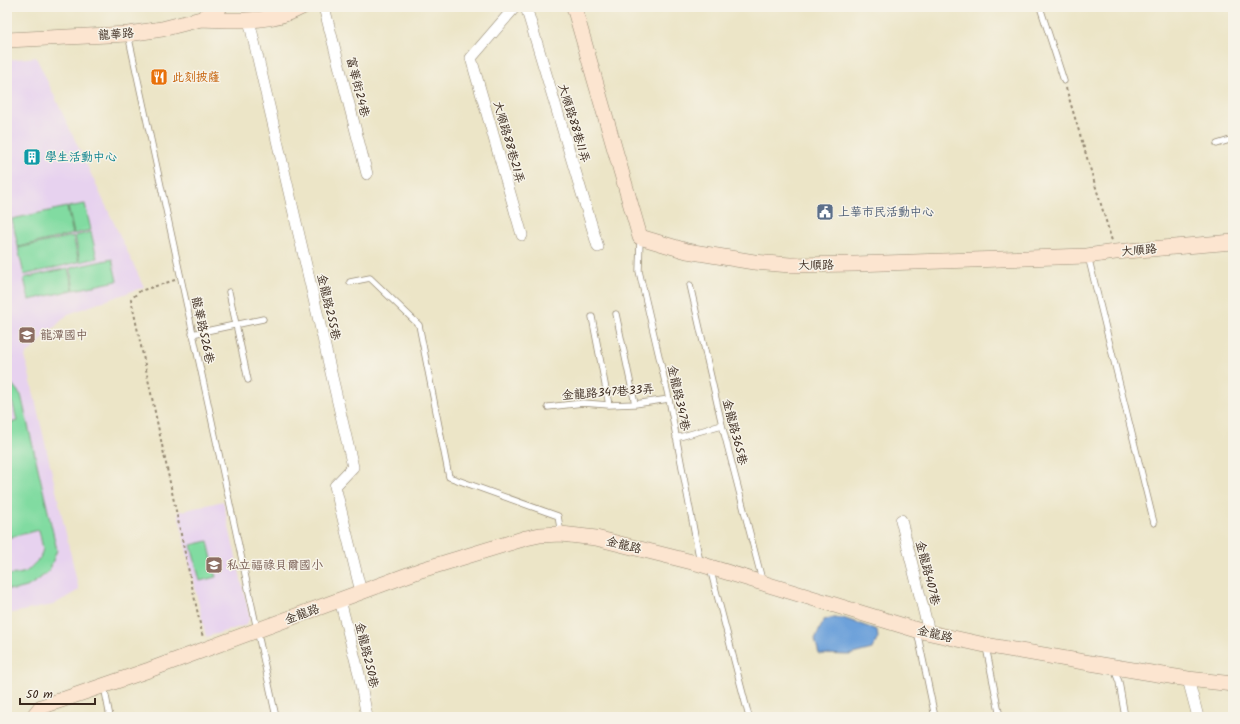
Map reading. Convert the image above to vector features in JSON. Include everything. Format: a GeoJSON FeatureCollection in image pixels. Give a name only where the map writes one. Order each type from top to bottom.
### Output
{"type":"FeatureCollection","features":[{"type":"Feature","properties":{"kind":"street","name":"龍華路"},"geometry":{"type":"LineString","coordinates":[[7,40],[128,34],[162,29],[201,19],[220,7]]}},
{"type":"Feature","properties":{"kind":"street"},"geometry":{"type":"LineString","coordinates":[[201,19],[249,20],[268,18],[294,12],[302,7]]}},
{"type":"Feature","properties":{"kind":"street","name":"富華街24巷"},"geometry":{"type":"LineString","coordinates":[[324,7],[367,174]]}},
{"type":"Feature","properties":{"kind":"street","name":"大順路88巷21弄"},"geometry":{"type":"LineString","coordinates":[[515,7],[471,58],[522,235]]}},
{"type":"Feature","properties":{"kind":"street","name":"大順路88巷11弄"},"geometry":{"type":"LineString","coordinates":[[526,7],[598,247]]}},
{"type":"Feature","properties":{"kind":"street"},"geometry":{"type":"LineString","coordinates":[[574,7],[640,237]]}},
{"type":"Feature","properties":{"kind":"street","name":"金龍路255巷"},"geometry":{"type":"LineString","coordinates":[[249,20],[353,467],[335,486],[361,592]]}},
{"type":"Feature","properties":{"kind":"street","name":"大順路"},"geometry":{"type":"LineString","coordinates":[[640,237],[687,251],[754,262],[790,265],[1088,256],[1115,252],[1233,242]]}},
{"type":"Feature","properties":{"kind":"street","name":"金龍路407巷"},"geometry":{"type":"LineString","coordinates":[[901,520],[923,631]]}},
{"type":"Feature","properties":{"kind":"street","name":"金龍路"},"geometry":{"type":"LineString","coordinates":[[33,717],[41,707],[149,670],[421,570],[526,538],[540,535],[561,534],[596,538],[705,565],[923,631],[985,645],[1188,679],[1233,684]]}},
{"type":"Feature","properties":{"kind":"street","name":"金龍路250巷"},"geometry":{"type":"LineString","coordinates":[[340,600],[367,717]]}},
{"type":"Feature","properties":{"kind":"street"},"geometry":{"type":"LineString","coordinates":[[1188,679],[1198,717]]}},
{"type":"Feature","properties":{"kind":"lane"},"geometry":{"type":"LineString","coordinates":[[1040,7],[1064,81]]}},
{"type":"Feature","properties":{"kind":"lane","name":"龍華路526巷"},"geometry":{"type":"LineString","coordinates":[[128,34],[276,717]]}},
{"type":"Feature","properties":{"kind":"lane"},"geometry":{"type":"LineString","coordinates":[[1217,144],[1233,140]]}},
{"type":"Feature","properties":{"kind":"lane","name":"金龍路347巷"},"geometry":{"type":"LineString","coordinates":[[640,237],[639,271],[676,438],[705,565],[749,717]]}},
{"type":"Feature","properties":{"kind":"lane"},"geometry":{"type":"LineString","coordinates":[[1088,256],[1154,523]]}},
{"type":"Feature","properties":{"kind":"lane"},"geometry":{"type":"LineString","coordinates":[[350,282],[370,278],[419,325],[449,477],[558,516],[561,534]]}},
{"type":"Feature","properties":{"kind":"lane","name":"金龍路365巷"},"geometry":{"type":"LineString","coordinates":[[690,285],[722,425],[762,582]]}},
{"type":"Feature","properties":{"kind":"lane"},"geometry":{"type":"LineString","coordinates":[[229,292],[248,380]]}},
{"type":"Feature","properties":{"kind":"lane"},"geometry":{"type":"LineString","coordinates":[[616,314],[635,404]]}},
{"type":"Feature","properties":{"kind":"lane"},"geometry":{"type":"LineString","coordinates":[[592,317],[609,405]]}},
{"type":"Feature","properties":{"kind":"lane"},"geometry":{"type":"LineString","coordinates":[[192,334],[263,319]]}},
{"type":"Feature","properties":{"kind":"lane","name":"金龍路347巷33弄"},"geometry":{"type":"LineString","coordinates":[[548,408],[583,403],[609,405],[635,404],[668,399]]}},
{"type":"Feature","properties":{"kind":"lane"},"geometry":{"type":"LineString","coordinates":[[676,438],[722,425]]}},
{"type":"Feature","properties":{"kind":"lane"},"geometry":{"type":"LineString","coordinates":[[923,631],[935,717]]}},
{"type":"Feature","properties":{"kind":"lane"},"geometry":{"type":"LineString","coordinates":[[985,645],[1000,717]]}},
{"type":"Feature","properties":{"kind":"lane"},"geometry":{"type":"LineString","coordinates":[[1114,666],[1125,717]]}},
{"type":"Feature","properties":{"kind":"lane"},"geometry":{"type":"LineString","coordinates":[[104,685],[110,717]]}},
{"type":"Feature","properties":{"kind":"path"},"geometry":{"type":"LineString","coordinates":[[1064,81],[1115,252]]}},
{"type":"Feature","properties":{"kind":"path"},"geometry":{"type":"LineString","coordinates":[[180,278],[140,291],[131,299],[205,649]]}},
{"type":"Feature","properties":{"kind":"shaded area","name":"龍潭國中"},"geometry":{"type":"Polygon","coordinates":[[[36,57],[144,287],[68,314],[25,356],[79,590],[53,605],[7,614],[7,60],[36,57]]]}},
{"type":"Feature","properties":{"kind":"shaded area","name":"私立福祿貝爾國小"},"geometry":{"type":"Polygon","coordinates":[[[223,501],[250,618],[246,625],[206,637],[178,512],[223,501]]]}},
{"type":"Feature","properties":{"kind":"green space"},"geometry":{"type":"Polygon","coordinates":[[[85,204],[91,230],[74,234],[68,207],[85,204]]]}},
{"type":"Feature","properties":{"kind":"green space"},"geometry":{"type":"Polygon","coordinates":[[[67,207],[73,234],[18,247],[12,219],[67,207]]]}},
{"type":"Feature","properties":{"kind":"green space"},"geometry":{"type":"Polygon","coordinates":[[[91,232],[97,258],[80,262],[75,236],[91,232]]]}},
{"type":"Feature","properties":{"kind":"green space"},"geometry":{"type":"Polygon","coordinates":[[[73,236],[79,262],[24,275],[18,248],[73,236]]]}},
{"type":"Feature","properties":{"kind":"green space"},"geometry":{"type":"Polygon","coordinates":[[[112,259],[117,281],[74,290],[70,268],[112,259]]]}},
{"type":"Feature","properties":{"kind":"green space"},"geometry":{"type":"Polygon","coordinates":[[[68,268],[73,290],[29,300],[24,278],[68,268]]]}},
{"type":"Feature","properties":{"kind":"green space"},"geometry":{"type":"Polygon","coordinates":[[[7,333],[12,358],[7,359],[7,333]]]}},
{"type":"Feature","properties":{"kind":"green space"},"geometry":{"type":"Polygon","coordinates":[[[7,381],[11,383],[21,395],[57,550],[49,571],[27,587],[15,590],[7,589],[7,575],[26,572],[40,558],[43,549],[39,530],[7,538],[7,424],[17,421],[13,404],[7,397],[7,381]]]}},
{"type":"Feature","properties":{"kind":"green space"},"geometry":{"type":"Polygon","coordinates":[[[208,541],[216,577],[200,581],[191,545],[208,541]]]}},
{"type":"Feature","properties":{"kind":"water"},"geometry":{"type":"Polygon","coordinates":[[[830,618],[843,618],[877,630],[878,638],[872,649],[849,655],[819,654],[815,639],[824,620],[830,618]]]}},
{"type":"Feature","properties":{"kind":"place","name":"此刻披薩"},"geometry":{"type":"Point","coordinates":[159,77]}},
{"type":"Feature","properties":{"kind":"place","name":"學生活動中心"},"geometry":{"type":"Point","coordinates":[32,157]}},
{"type":"Feature","properties":{"kind":"place","name":"上華市民活動中心"},"geometry":{"type":"Point","coordinates":[825,212]}},
{"type":"Feature","properties":{"kind":"place","name":"龍潭國中"},"geometry":{"type":"Point","coordinates":[27,335]}},
{"type":"Feature","properties":{"kind":"place","name":"私立福祿貝爾國小"},"geometry":{"type":"Point","coordinates":[214,565]}}]}
